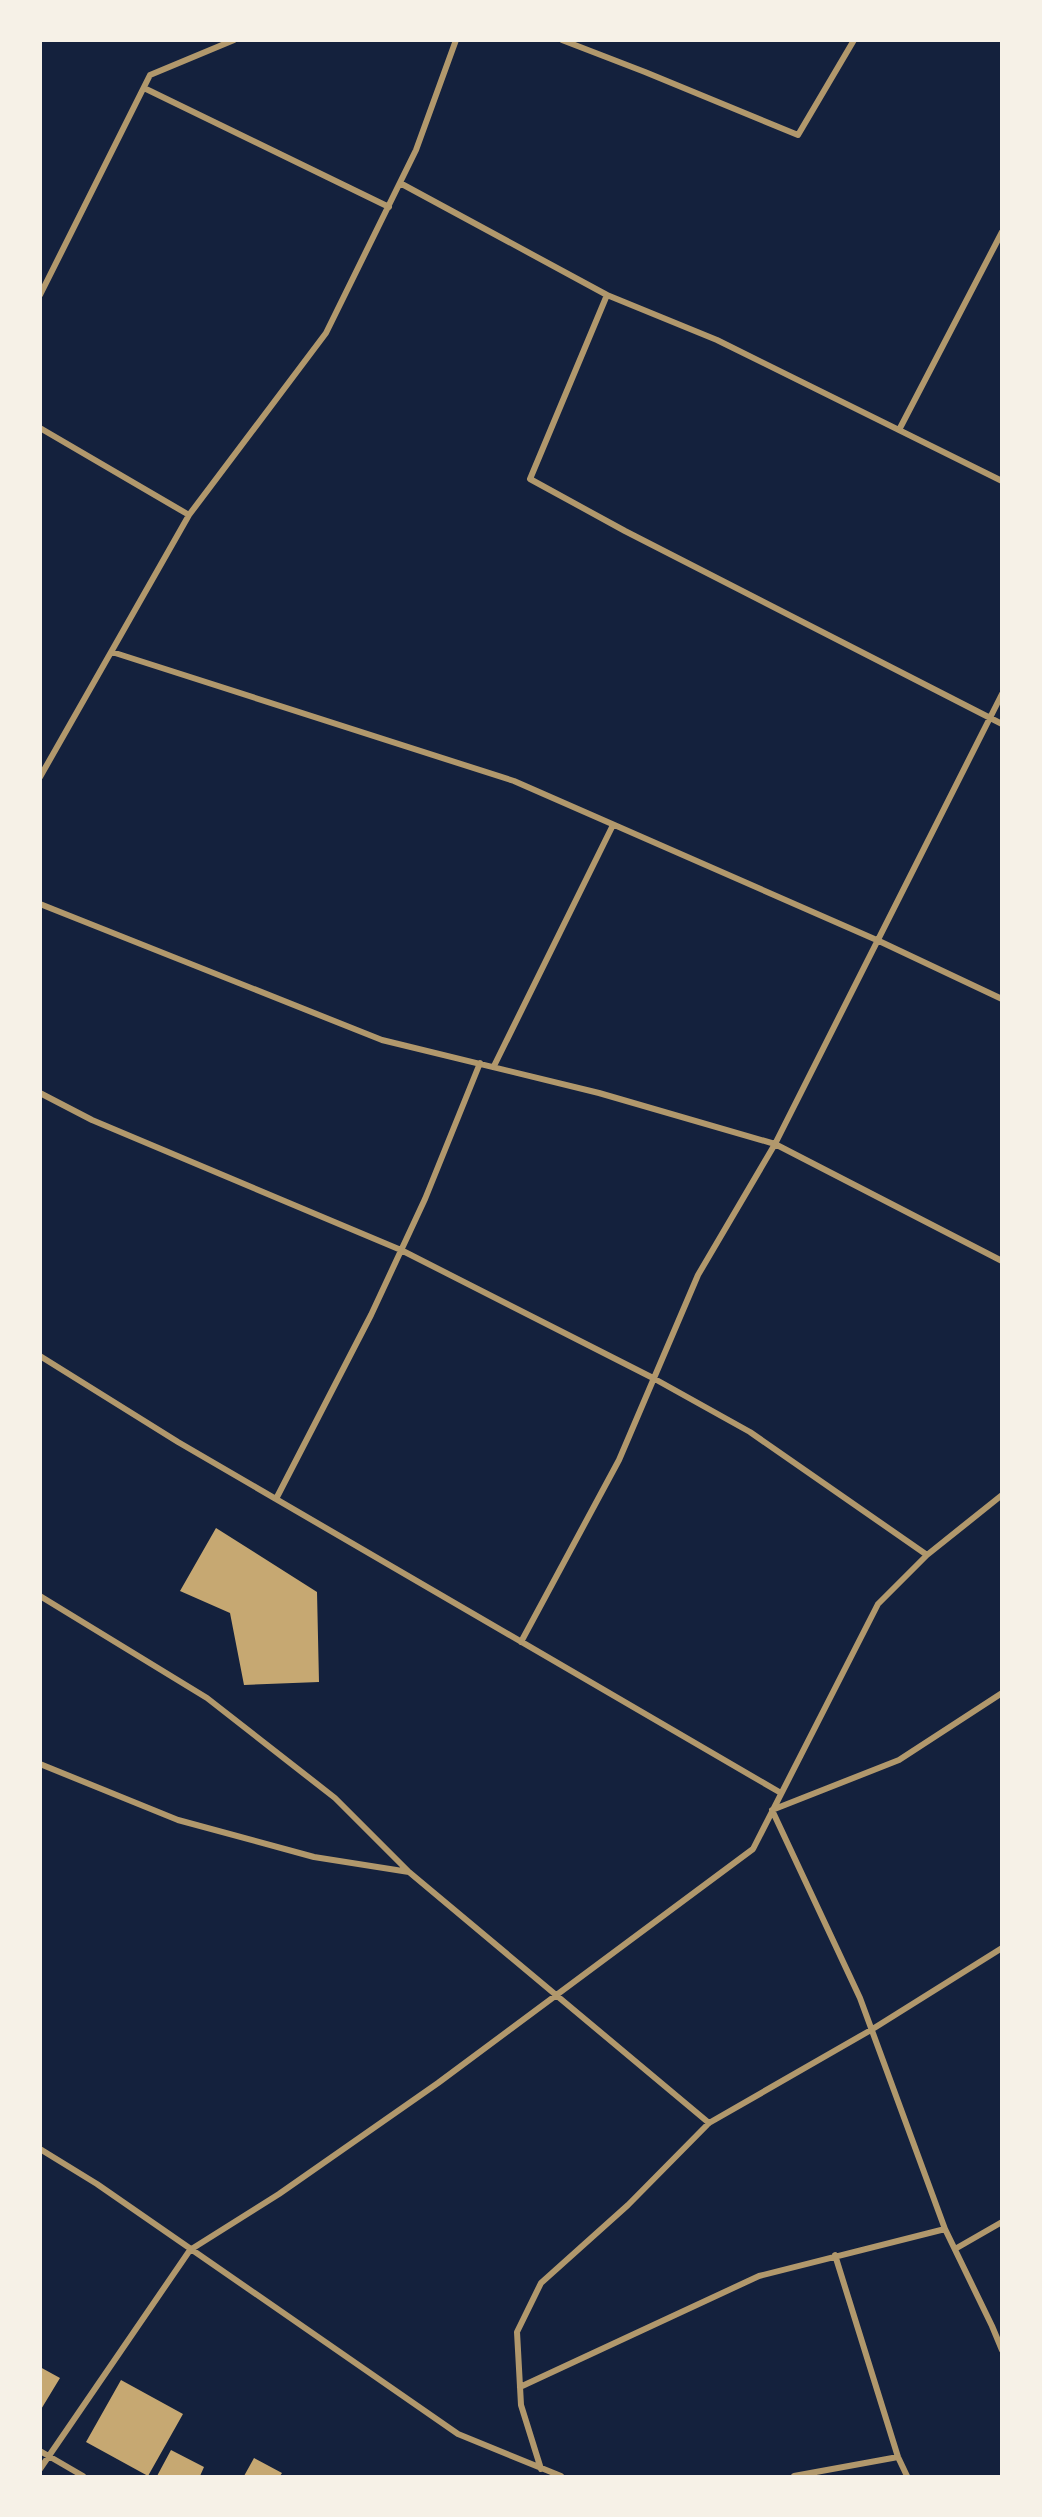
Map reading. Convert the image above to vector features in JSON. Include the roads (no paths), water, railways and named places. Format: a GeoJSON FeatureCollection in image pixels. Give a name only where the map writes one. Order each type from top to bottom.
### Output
{"type":"FeatureCollection","features":[{"type":"Feature","properties":{"kind":"street"},"geometry":{"type":"LineString","coordinates":[[40,295],[150,75],[234,40]]}},
{"type":"Feature","properties":{"kind":"street"},"geometry":{"type":"LineString","coordinates":[[40,777],[189,515],[326,333],[416,150],[456,40]]}},
{"type":"Feature","properties":{"kind":"street"},"geometry":{"type":"LineString","coordinates":[[562,40],[798,135],[854,40]]}},
{"type":"Feature","properties":{"kind":"street"},"geometry":{"type":"LineString","coordinates":[[144,88],[389,207]]}},
{"type":"Feature","properties":{"kind":"street"},"geometry":{"type":"LineString","coordinates":[[400,183],[607,295],[717,340],[1002,481]]}},
{"type":"Feature","properties":{"kind":"street"},"geometry":{"type":"LineString","coordinates":[[899,430],[1002,232]]}},
{"type":"Feature","properties":{"kind":"street"},"geometry":{"type":"LineString","coordinates":[[607,295],[530,479],[625,531],[1002,724]]}},
{"type":"Feature","properties":{"kind":"street"},"geometry":{"type":"LineString","coordinates":[[40,428],[189,515]]}},
{"type":"Feature","properties":{"kind":"street"},"geometry":{"type":"LineString","coordinates":[[112,652],[514,781],[879,941],[1002,999]]}},
{"type":"Feature","properties":{"kind":"street"},"geometry":{"type":"LineString","coordinates":[[521,1642],[619,1460],[652,1378],[698,1275],[775,1144],[1002,694]]}},
{"type":"Feature","properties":{"kind":"street"},"geometry":{"type":"LineString","coordinates":[[494,1066],[613,825]]}},
{"type":"Feature","properties":{"kind":"street"},"geometry":{"type":"LineString","coordinates":[[40,904],[382,1040],[599,1093],[775,1144],[1002,1261]]}},
{"type":"Feature","properties":{"kind":"street"},"geometry":{"type":"LineString","coordinates":[[276,1499],[371,1315],[425,1199],[480,1063]]}},
{"type":"Feature","properties":{"kind":"street"},"geometry":{"type":"LineString","coordinates":[[40,1093],[92,1120],[401,1250],[652,1378],[750,1432],[927,1555]]}},
{"type":"Feature","properties":{"kind":"street"},"geometry":{"type":"LineString","coordinates":[[40,1356],[178,1442],[781,1793]]}},
{"type":"Feature","properties":{"kind":"street"},"geometry":{"type":"LineString","coordinates":[[40,2469],[190,2250],[279,2194],[438,2084],[753,1849],[878,1604],[927,1555],[1002,1495]]}},
{"type":"Feature","properties":{"kind":"street"},"geometry":{"type":"LineString","coordinates":[[40,1596],[207,1698],[334,1798],[409,1872],[709,2123]]}},
{"type":"Feature","properties":{"kind":"street"},"geometry":{"type":"LineString","coordinates":[[772,1810],[899,1760],[1002,1693]]}},
{"type":"Feature","properties":{"kind":"street"},"geometry":{"type":"LineString","coordinates":[[40,1764],[178,1820],[314,1857],[409,1872]]}},
{"type":"Feature","properties":{"kind":"street"},"geometry":{"type":"LineString","coordinates":[[772,1810],[860,1998],[945,2229],[1002,2350]]}},
{"type":"Feature","properties":{"kind":"street"},"geometry":{"type":"LineString","coordinates":[[541,2469],[521,2405],[517,2332],[542,2283],[628,2205],[709,2123],[871,2030],[1002,1948]]}},
{"type":"Feature","properties":{"kind":"street"},"geometry":{"type":"LineString","coordinates":[[40,2149],[97,2184],[458,2434],[561,2476]]}},
{"type":"Feature","properties":{"kind":"street"},"geometry":{"type":"LineString","coordinates":[[955,2248],[1002,2222]]}},
{"type":"Feature","properties":{"kind":"street"},"geometry":{"type":"LineString","coordinates":[[520,2387],[759,2276],[945,2229]]}},
{"type":"Feature","properties":{"kind":"street"},"geometry":{"type":"LineString","coordinates":[[836,2255],[898,2457],[907,2476]]}},
{"type":"Feature","properties":{"kind":"street"},"geometry":{"type":"LineString","coordinates":[[40,2451],[83,2476]]}},
{"type":"Feature","properties":{"kind":"street"},"geometry":{"type":"LineString","coordinates":[[794,2476],[898,2457]]}}]}
